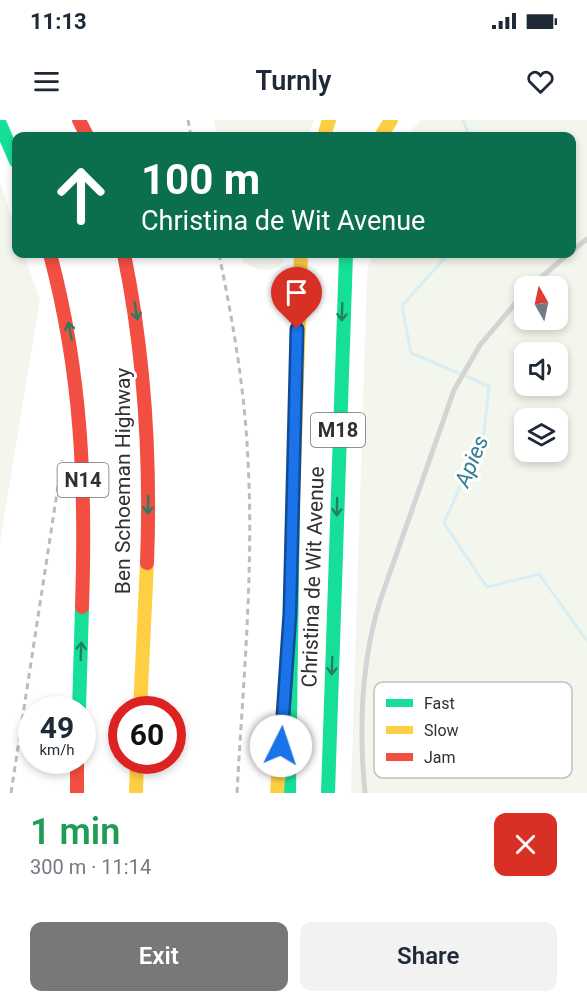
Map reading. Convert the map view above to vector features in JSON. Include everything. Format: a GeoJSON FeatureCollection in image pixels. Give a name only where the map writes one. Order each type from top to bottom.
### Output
{"type":"FeatureCollection","features":[{"type":"Feature","properties":{"kind":"main road"},"geometry":{"type":"LineString","coordinates":[[0,124],[12,152]]}},
{"type":"Feature","properties":{"kind":"main road","name":"Ben Schoeman Highway"},"geometry":{"type":"LineString","coordinates":[[51,258],[77,370],[83,440],[79,696]]}},
{"type":"Feature","properties":{"kind":"main road","name":"Ben Schoeman Highway"},"geometry":{"type":"LineString","coordinates":[[125,258],[142,343],[147,397],[148,492],[141,696]]}},
{"type":"Feature","properties":{"kind":"main road","name":"Christina de Wit Avenue"},"geometry":{"type":"LineString","coordinates":[[289,793],[290,613],[301,258]]}},
{"type":"Feature","properties":{"kind":"main road","name":"Christina de Wit Avenue"},"geometry":{"type":"LineString","coordinates":[[328,793],[346,258]]}},
{"type":"Feature","properties":{"kind":"main road"},"geometry":{"type":"LineString","coordinates":[[277,793],[290,613]]}},
{"type":"Feature","properties":{"kind":"main road"},"geometry":{"type":"LineString","coordinates":[[76,793],[77,774]]}},
{"type":"Feature","properties":{"kind":"main road"},"geometry":{"type":"LineString","coordinates":[[136,793],[137,774]]}},
{"type":"Feature","properties":{"kind":"lane"},"geometry":{"type":"LineString","coordinates":[[542,276],[563,258]]}},
{"type":"Feature","properties":{"kind":"lane"},"geometry":{"type":"LineString","coordinates":[[365,793],[363,711],[373,622],[454,390],[480,345],[514,305]]}},
{"type":"Feature","properties":{"kind":"shaded area"},"geometry":{"type":"Polygon","coordinates":[[[214,120],[314,120],[310,132],[216,132],[214,120]]]}},
{"type":"Feature","properties":{"kind":"shaded area"},"geometry":{"type":"Polygon","coordinates":[[[421,120],[587,120],[587,793],[351,793],[367,272],[371,258],[576,258],[576,132],[410,132],[421,120]]]}},
{"type":"Feature","properties":{"kind":"shaded area"},"geometry":{"type":"Polygon","coordinates":[[[0,182],[12,218],[12,258],[25,258],[40,300],[0,542],[0,182]]]}},
{"type":"Feature","properties":{"kind":"shaded area"},"geometry":{"type":"Polygon","coordinates":[[[242,258],[284,258],[283,263],[278,267],[268,270],[254,268],[244,263],[242,258]]]}},
{"type":"Feature","properties":{"kind":"waterway","name":"Apies"},"geometry":{"type":"LineString","coordinates":[[463,120],[468,132]]}},
{"type":"Feature","properties":{"kind":"waterway","name":"Apies"},"geometry":{"type":"LineString","coordinates":[[444,258],[402,306],[411,353],[489,386],[484,433],[444,523],[487,587],[539,574],[587,641]]}},
{"type":"Feature","properties":{"kind":"railway"},"geometry":{"type":"LineString","coordinates":[[188,120],[190,132]]}},
{"type":"Feature","properties":{"kind":"railway"},"geometry":{"type":"LineString","coordinates":[[220,258],[234,331],[241,383],[249,502],[247,627],[237,793]]}},
{"type":"Feature","properties":{"kind":"railway"},"geometry":{"type":"LineString","coordinates":[[11,793],[62,460]]}},
{"type":"Feature","properties":{"kind":"traffic: fast"},"geometry":{"type":"LineString","coordinates":[[0,124],[12,152]]}},
{"type":"Feature","properties":{"kind":"traffic: fast"},"geometry":{"type":"LineString","coordinates":[[328,793],[346,258]]}},
{"type":"Feature","properties":{"kind":"traffic: fast"},"geometry":{"type":"LineString","coordinates":[[289,793],[293,503]]}},
{"type":"Feature","properties":{"kind":"traffic: fast"},"geometry":{"type":"LineString","coordinates":[[79,696],[82,607]]}},
{"type":"Feature","properties":{"kind":"traffic: slow"},"geometry":{"type":"LineString","coordinates":[[325,132],[329,120]]}},
{"type":"Feature","properties":{"kind":"traffic: slow"},"geometry":{"type":"LineString","coordinates":[[384,132],[391,120]]}},
{"type":"Feature","properties":{"kind":"traffic: slow"},"geometry":{"type":"LineString","coordinates":[[293,503],[301,258]]}},
{"type":"Feature","properties":{"kind":"traffic: slow"},"geometry":{"type":"LineString","coordinates":[[141,696],[147,563]]}},
{"type":"Feature","properties":{"kind":"traffic: slow"},"geometry":{"type":"LineString","coordinates":[[277,793],[279,764]]}},
{"type":"Feature","properties":{"kind":"traffic: slow"},"geometry":{"type":"LineString","coordinates":[[136,793],[137,774]]}},
{"type":"Feature","properties":{"kind":"traffic: jam"},"geometry":{"type":"LineString","coordinates":[[79,120],[85,132]]}},
{"type":"Feature","properties":{"kind":"traffic: jam"},"geometry":{"type":"LineString","coordinates":[[51,258],[69,342],[80,429],[83,517],[82,607]]}},
{"type":"Feature","properties":{"kind":"traffic: jam"},"geometry":{"type":"LineString","coordinates":[[125,258],[137,331],[145,408],[148,485],[147,563]]}},
{"type":"Feature","properties":{"kind":"traffic: jam"},"geometry":{"type":"LineString","coordinates":[[77,774],[77,793]]}},
{"type":"Feature","properties":{"kind":"route"},"geometry":{"type":"LineString","coordinates":[[281,746],[290,613],[297,329]]}}]}
